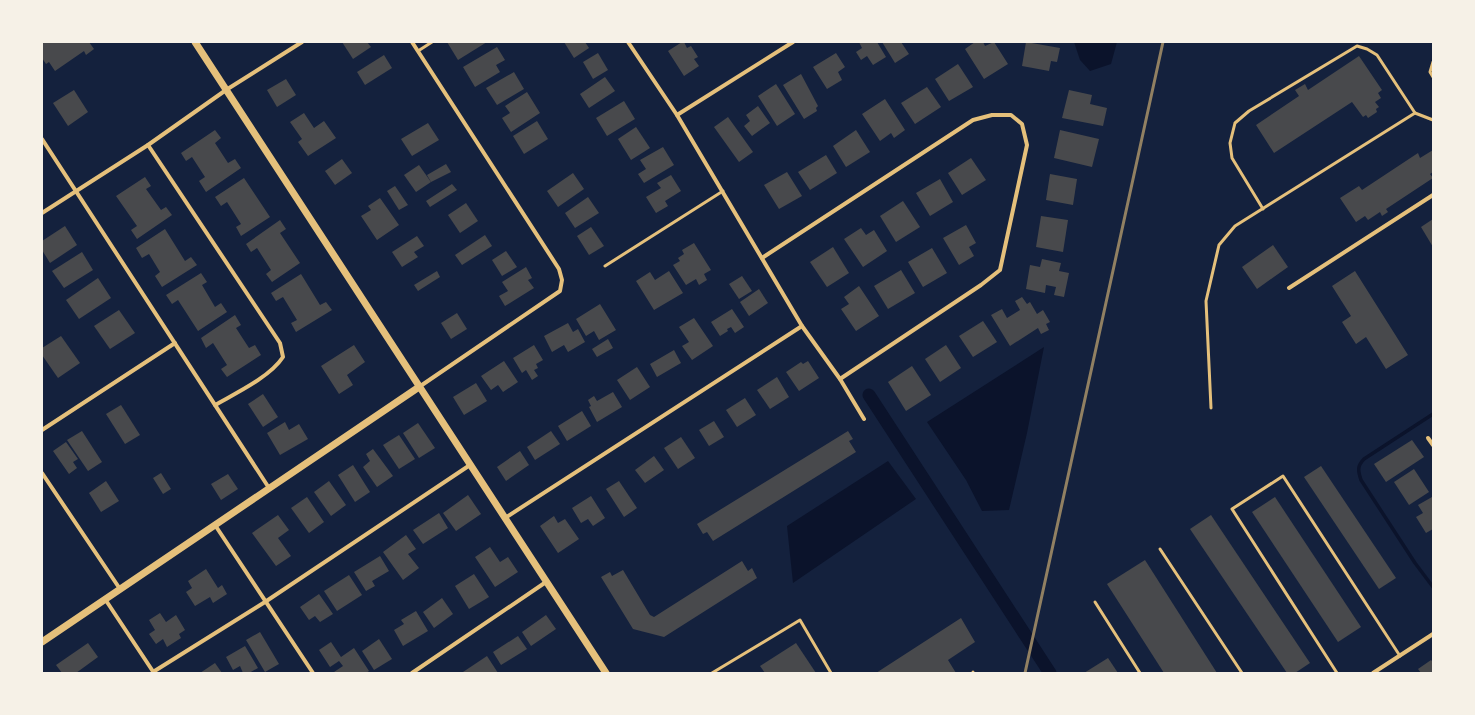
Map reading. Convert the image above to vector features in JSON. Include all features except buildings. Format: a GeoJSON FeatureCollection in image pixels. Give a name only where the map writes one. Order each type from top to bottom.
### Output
{"type":"FeatureCollection","features":[{"type":"Feature","properties":{"kind":"street"},"geometry":{"type":"LineString","coordinates":[[195,42],[606,673]]}},
{"type":"Feature","properties":{"kind":"street"},"geometry":{"type":"LineString","coordinates":[[42,212],[148,145],[226,90],[302,42]]}},
{"type":"Feature","properties":{"kind":"street"},"geometry":{"type":"LineString","coordinates":[[42,642],[560,291],[562,280],[559,269],[412,42]]}},
{"type":"Feature","properties":{"kind":"street"},"geometry":{"type":"LineString","coordinates":[[628,42],[677,115],[802,326],[840,379],[864,419]]}},
{"type":"Feature","properties":{"kind":"street"},"geometry":{"type":"LineString","coordinates":[[677,115],[793,42]]}},
{"type":"Feature","properties":{"kind":"street"},"geometry":{"type":"LineString","coordinates":[[762,258],[973,120],[992,115],[1011,114],[1022,124],[1027,145],[1000,270],[981,285],[840,379]]}},
{"type":"Feature","properties":{"kind":"street"},"geometry":{"type":"LineString","coordinates":[[42,139],[269,488]]}},
{"type":"Feature","properties":{"kind":"street"},"geometry":{"type":"LineString","coordinates":[[148,145],[280,344],[282,350],[283,357],[271,371],[215,405]]}},
{"type":"Feature","properties":{"kind":"street"},"geometry":{"type":"LineString","coordinates":[[1289,288],[1433,195]]}},
{"type":"Feature","properties":{"kind":"street"},"geometry":{"type":"LineString","coordinates":[[505,518],[802,326]]}},
{"type":"Feature","properties":{"kind":"street"},"geometry":{"type":"LineString","coordinates":[[42,430],[175,343]]}},
{"type":"Feature","properties":{"kind":"street"},"geometry":{"type":"LineString","coordinates":[[1428,438],[1433,445]]}},
{"type":"Feature","properties":{"kind":"street"},"geometry":{"type":"LineString","coordinates":[[105,599],[154,672],[265,602],[470,465]]}},
{"type":"Feature","properties":{"kind":"street"},"geometry":{"type":"LineString","coordinates":[[42,473],[120,589]]}},
{"type":"Feature","properties":{"kind":"street"},"geometry":{"type":"LineString","coordinates":[[215,525],[265,602],[314,673]]}},
{"type":"Feature","properties":{"kind":"street"},"geometry":{"type":"LineString","coordinates":[[412,673],[546,582]]}},
{"type":"Feature","properties":{"kind":"street"},"geometry":{"type":"LineString","coordinates":[[1373,673],[1433,634]]}},
{"type":"Feature","properties":{"kind":"lane"},"geometry":{"type":"LineString","coordinates":[[418,51],[432,42]]}},
{"type":"Feature","properties":{"kind":"lane"},"geometry":{"type":"LineString","coordinates":[[1263,209],[1232,158],[1230,143],[1235,123],[1249,111],[1357,46],[1367,49],[1377,55],[1415,113],[1433,120]]}},
{"type":"Feature","properties":{"kind":"lane"},"geometry":{"type":"LineString","coordinates":[[1433,62],[1430,72],[1433,77]]}},
{"type":"Feature","properties":{"kind":"lane"},"geometry":{"type":"LineString","coordinates":[[1210,408],[1206,301],[1219,245],[1235,226],[1415,113]]}},
{"type":"Feature","properties":{"kind":"lane"},"geometry":{"type":"LineString","coordinates":[[605,266],[723,191]]}},
{"type":"Feature","properties":{"kind":"lane"},"geometry":{"type":"LineString","coordinates":[[1337,673],[1232,509],[1283,476],[1400,656]]}},
{"type":"Feature","properties":{"kind":"lane"},"geometry":{"type":"LineString","coordinates":[[1160,549],[1242,673]]}},
{"type":"Feature","properties":{"kind":"lane"},"geometry":{"type":"LineString","coordinates":[[1095,602],[1140,673]]}},
{"type":"Feature","properties":{"kind":"lane"},"geometry":{"type":"LineString","coordinates":[[712,673],[800,620],[831,673]]}},
{"type":"Feature","properties":{"kind":"water"},"geometry":{"type":"Polygon","coordinates":[[[1074,42],[1117,42],[1111,64],[1090,71],[1080,60],[1074,42]]]}},
{"type":"Feature","properties":{"kind":"water"},"geometry":{"type":"Polygon","coordinates":[[[1044,347],[1027,433],[1009,510],[982,511],[966,480],[927,422],[1044,347]]]}},
{"type":"Feature","properties":{"kind":"water"},"geometry":{"type":"Polygon","coordinates":[[[888,461],[916,499],[793,583],[787,526],[888,461]]]}},
{"type":"Feature","properties":{"kind":"waterway"},"geometry":{"type":"LineString","coordinates":[[869,395],[1050,673]]}},
{"type":"Feature","properties":{"kind":"waterway"},"geometry":{"type":"LineString","coordinates":[[1433,414],[1364,459],[1360,464],[1359,469],[1361,480],[1415,563],[1433,587]]}},
{"type":"Feature","properties":{"kind":"railway"},"geometry":{"type":"LineString","coordinates":[[1025,673],[1163,42]]}}]}
